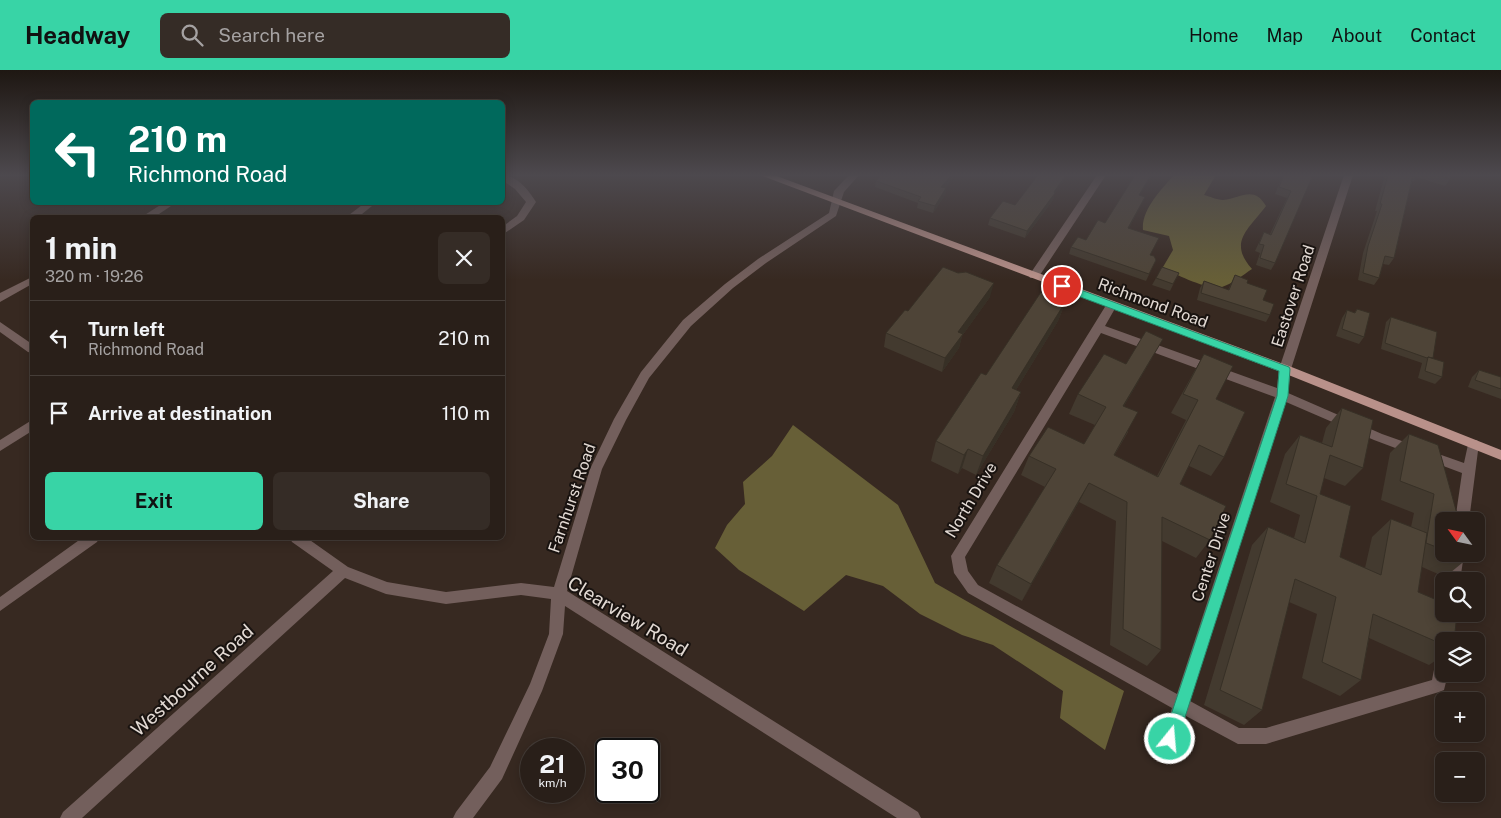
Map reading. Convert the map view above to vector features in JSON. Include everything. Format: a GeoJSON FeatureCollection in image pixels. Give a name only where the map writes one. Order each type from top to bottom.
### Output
{"type":"FeatureCollection","features":[{"type":"Feature","properties":{"kind":"main road","name":"Richmond Road"},"geometry":{"type":"LineString","coordinates":[[856,210],[1285,369],[1501,455]]}},
{"type":"Feature","properties":{"kind":"street"},"geometry":{"type":"LineString","coordinates":[[505,230],[521,218],[526,210]]}},
{"type":"Feature","properties":{"kind":"street","name":"Farnhurst Road"},"geometry":{"type":"LineString","coordinates":[[462,818],[496,773],[537,686],[556,634],[559,594],[596,469],[620,419],[645,375],[687,324],[729,286],[762,261],[833,214],[834,210]]}},
{"type":"Feature","properties":{"kind":"street"},"geometry":{"type":"LineString","coordinates":[[1034,276],[1079,210]]}},
{"type":"Feature","properties":{"kind":"street","name":"Eastover Road"},"geometry":{"type":"LineString","coordinates":[[1285,369],[1338,210]]}},
{"type":"Feature","properties":{"kind":"street"},"geometry":{"type":"LineString","coordinates":[[0,298],[30,281]]}},
{"type":"Feature","properties":{"kind":"street","name":"North Drive"},"geometry":{"type":"LineString","coordinates":[[1112,305],[958,556],[961,573],[973,589],[1238,736],[1266,736],[1439,685],[1439,682]]}},
{"type":"Feature","properties":{"kind":"street"},"geometry":{"type":"LineString","coordinates":[[0,326],[30,348]]}},
{"type":"Feature","properties":{"kind":"street"},"geometry":{"type":"LineString","coordinates":[[1097,327],[1282,396],[1378,437],[1469,470]]}},
{"type":"Feature","properties":{"kind":"street","name":"Center Drive"},"geometry":{"type":"LineString","coordinates":[[1165,755],[1282,396],[1285,369]]}},
{"type":"Feature","properties":{"kind":"street"},"geometry":{"type":"LineString","coordinates":[[0,446],[30,426]]}},
{"type":"Feature","properties":{"kind":"street"},"geometry":{"type":"LineString","coordinates":[[1463,512],[1473,443]]}},
{"type":"Feature","properties":{"kind":"street"},"geometry":{"type":"LineString","coordinates":[[0,605],[89,540]]}},
{"type":"Feature","properties":{"kind":"street","name":"Clearview Road"},"geometry":{"type":"LineString","coordinates":[[300,540],[343,571],[386,588],[446,598],[521,589],[559,594],[912,818]]}},
{"type":"Feature","properties":{"kind":"street","name":"Westbourne Road"},"geometry":{"type":"LineString","coordinates":[[69,818],[343,571]]}},
{"type":"Feature","properties":{"kind":"shaded area"},"geometry":{"type":"Polygon","coordinates":[[[1148,210],[1263,210],[1247,229],[1241,244],[1245,260],[1252,269],[1230,284],[1222,287],[1208,286],[1183,278],[1163,267],[1173,250],[1169,236],[1143,230],[1145,215],[1148,210]]]}},
{"type":"Feature","properties":{"kind":"shaded area"},"geometry":{"type":"Polygon","coordinates":[[[793,425],[898,505],[935,583],[1124,691],[1105,750],[1060,718],[1063,691],[993,645],[962,635],[920,614],[883,586],[846,575],[804,611],[739,570],[715,548],[727,525],[745,504],[743,482],[772,456],[793,425]]]}},
{"type":"Feature","properties":{"kind":"building"},"geometry":{"type":"Polygon","coordinates":[[[996,210],[1043,210],[1027,231],[990,218],[996,210]]]}},
{"type":"Feature","properties":{"kind":"building"},"geometry":{"type":"Polygon","coordinates":[[[1113,210],[1138,210],[1128,228],[1159,238],[1150,255],[1154,256],[1156,260],[1149,274],[1071,247],[1078,237],[1086,240],[1098,220],[1105,223],[1113,210]]]}},
{"type":"Feature","properties":{"kind":"building"},"geometry":{"type":"Polygon","coordinates":[[[1282,210],[1298,210],[1275,263],[1260,258],[1264,245],[1259,244],[1264,232],[1271,235],[1282,210]]]}},
{"type":"Feature","properties":{"kind":"building"},"geometry":{"type":"Polygon","coordinates":[[[1380,210],[1405,210],[1394,258],[1385,256],[1379,278],[1363,273],[1368,246],[1380,210]]]}},
{"type":"Feature","properties":{"kind":"building"},"geometry":{"type":"Polygon","coordinates":[[[943,267],[958,273],[966,272],[994,283],[958,332],[963,334],[945,358],[886,333],[905,310],[908,311],[943,267]]]}},
{"type":"Feature","properties":{"kind":"building"},"geometry":{"type":"Polygon","coordinates":[[[1162,267],[1179,273],[1173,284],[1156,278],[1162,267]]]}},
{"type":"Feature","properties":{"kind":"building"},"geometry":{"type":"Polygon","coordinates":[[[1235,275],[1248,280],[1247,283],[1267,290],[1263,300],[1274,304],[1270,315],[1201,293],[1204,281],[1229,290],[1235,275]]]}},
{"type":"Feature","properties":{"kind":"building"},"geometry":{"type":"Polygon","coordinates":[[[1041,292],[1066,301],[1012,388],[1021,392],[983,456],[968,449],[964,455],[936,441],[981,373],[986,375],[1041,292]]]}},
{"type":"Feature","properties":{"kind":"building"},"geometry":{"type":"Polygon","coordinates":[[[1357,309],[1370,313],[1364,337],[1342,329],[1347,310],[1355,313],[1357,309]]]}},
{"type":"Feature","properties":{"kind":"building"},"geometry":{"type":"Polygon","coordinates":[[[1391,317],[1437,332],[1433,358],[1427,358],[1385,343],[1391,317]]]}},
{"type":"Feature","properties":{"kind":"building"},"geometry":{"type":"Polygon","coordinates":[[[1146,331],[1163,339],[1123,406],[1138,412],[1114,455],[1158,477],[1198,400],[1183,394],[1204,354],[1233,366],[1216,399],[1245,412],[1224,457],[1199,445],[1180,484],[1226,506],[1210,540],[1162,517],[1161,650],[1123,629],[1127,502],[1089,483],[1031,584],[997,565],[1056,469],[1029,456],[1048,427],[1084,444],[1106,407],[1078,394],[1104,354],[1126,364],[1146,331]]]}},
{"type":"Feature","properties":{"kind":"building"},"geometry":{"type":"Polygon","coordinates":[[[1428,357],[1444,362],[1442,377],[1425,371],[1428,357]]]}},
{"type":"Feature","properties":{"kind":"building"},"geometry":{"type":"Polygon","coordinates":[[[1479,370],[1501,377],[1501,389],[1475,380],[1479,370]]]}},
{"type":"Feature","properties":{"kind":"building"},"geometry":{"type":"Polygon","coordinates":[[[1342,408],[1373,420],[1363,468],[1330,455],[1320,494],[1351,506],[1340,557],[1381,575],[1391,519],[1427,533],[1418,592],[1435,599],[1435,622],[1456,622],[1455,632],[1435,632],[1435,641],[1373,614],[1361,680],[1322,662],[1336,597],[1295,579],[1262,710],[1220,690],[1268,527],[1305,543],[1317,496],[1286,484],[1300,435],[1332,447],[1342,408]]]}},
{"type":"Feature","properties":{"kind":"building"},"geometry":{"type":"Polygon","coordinates":[[[1409,434],[1438,445],[1457,512],[1435,512],[1435,546],[1426,543],[1434,494],[1400,481],[1409,434]]]}},
{"type":"Feature","properties":{"kind":"route"},"geometry":{"type":"LineString","coordinates":[[1062,286],[1285,369],[1282,396],[1170,739]]}}]}
